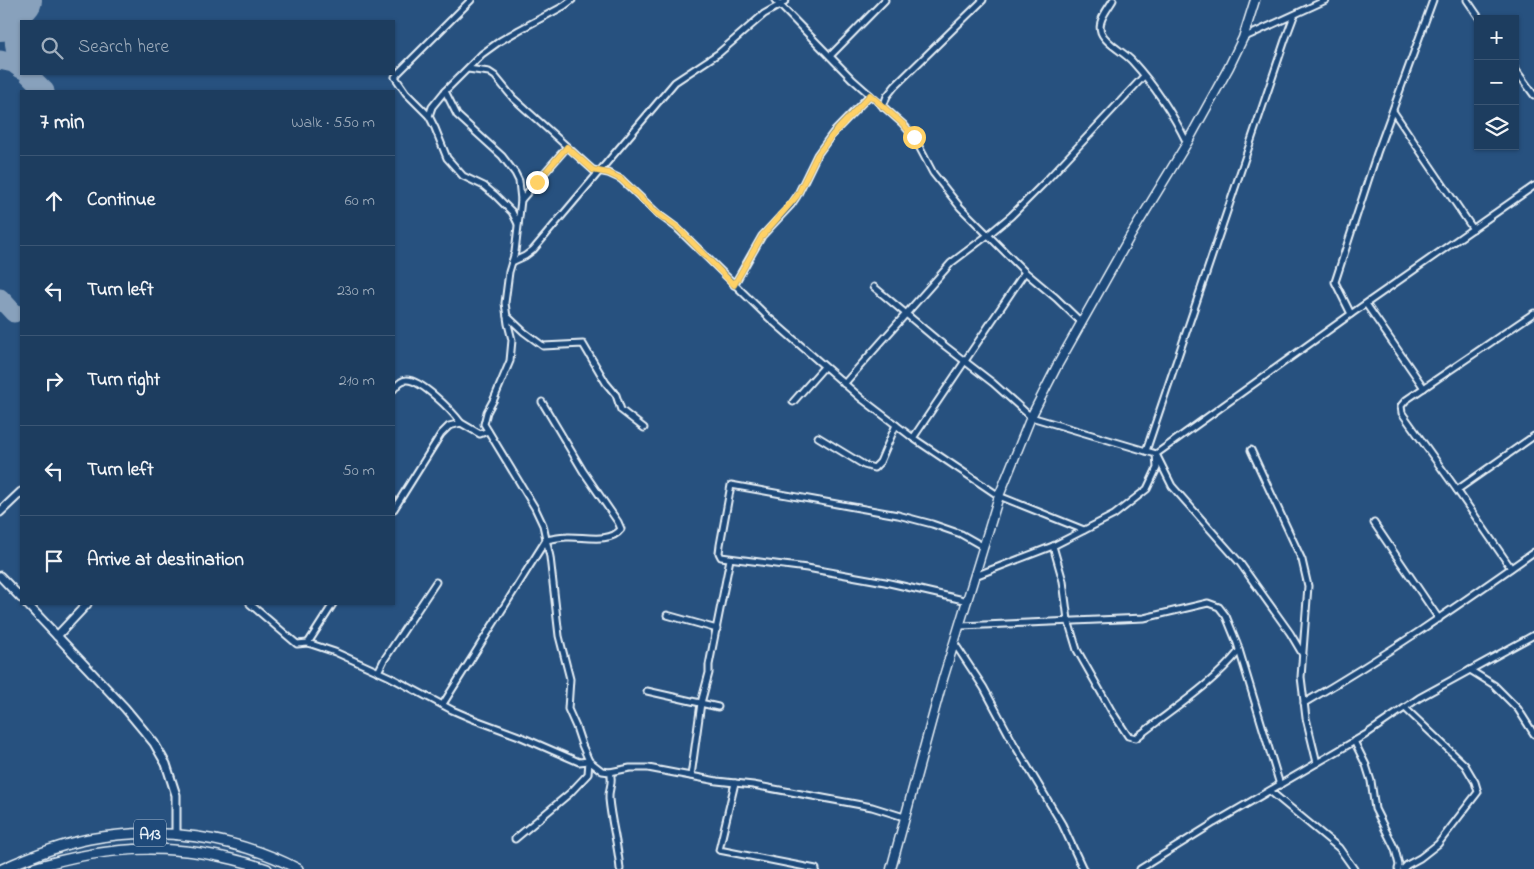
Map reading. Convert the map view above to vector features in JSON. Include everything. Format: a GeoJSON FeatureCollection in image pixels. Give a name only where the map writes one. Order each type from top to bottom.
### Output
{"type":"FeatureCollection","features":[{"type":"Feature","properties":{"kind":"highway","name":"A13"},"geometry":{"type":"LineString","coordinates":[[2,869],[55,848],[87,839],[119,834],[176,835],[243,846],[275,857],[298,869]]}},
{"type":"Feature","properties":{"kind":"highway","name":"A13"},"geometry":{"type":"LineString","coordinates":[[30,869],[90,853],[163,849],[222,856],[267,869]]}},
{"type":"Feature","properties":{"kind":"main road"},"geometry":{"type":"LineString","coordinates":[[891,869],[904,817],[954,644],[999,496],[1031,417],[1057,366],[1128,240],[1187,142],[1243,38],[1255,0]]}},
{"type":"Feature","properties":{"kind":"street"},"geometry":{"type":"LineString","coordinates":[[471,0],[395,77],[406,93],[429,116],[446,158],[463,176],[484,186],[496,196],[512,212],[518,224]]}},
{"type":"Feature","properties":{"kind":"street"},"geometry":{"type":"LineString","coordinates":[[429,116],[432,107],[445,91],[482,54],[500,40],[572,0]]}},
{"type":"Feature","properties":{"kind":"street"},"geometry":{"type":"LineString","coordinates":[[775,0],[852,80],[903,124],[923,151],[933,173],[960,206],[1025,272],[1082,323]]}},
{"type":"Feature","properties":{"kind":"street"},"geometry":{"type":"LineString","coordinates":[[512,262],[533,250],[676,82],[719,53],[764,14],[786,0]]}},
{"type":"Feature","properties":{"kind":"street"},"geometry":{"type":"LineString","coordinates":[[830,56],[885,0]]}},
{"type":"Feature","properties":{"kind":"street"},"geometry":{"type":"LineString","coordinates":[[883,107],[887,96],[895,86],[983,0]]}},
{"type":"Feature","properties":{"kind":"street"},"geometry":{"type":"LineString","coordinates":[[1113,0],[1100,26],[1102,34],[1132,61],[1144,76],[1177,122],[1187,142]]}},
{"type":"Feature","properties":{"kind":"street"},"geometry":{"type":"LineString","coordinates":[[1243,38],[1326,0]]}},
{"type":"Feature","properties":{"kind":"street"},"geometry":{"type":"LineString","coordinates":[[1351,314],[1335,282],[1433,0]]}},
{"type":"Feature","properties":{"kind":"street"},"geometry":{"type":"LineString","coordinates":[[1467,0],[1477,15]]}},
{"type":"Feature","properties":{"kind":"street"},"geometry":{"type":"LineString","coordinates":[[1146,451],[1294,16]]}},
{"type":"Feature","properties":{"kind":"street"},"geometry":{"type":"LineString","coordinates":[[468,69],[489,72],[495,76],[513,98],[593,170],[608,173],[621,179],[658,214],[678,228],[768,317],[844,384],[913,438],[999,496],[1084,530]]}},
{"type":"Feature","properties":{"kind":"street"},"geometry":{"type":"LineString","coordinates":[[1519,74],[1534,95]]}},
{"type":"Feature","properties":{"kind":"street"},"geometry":{"type":"LineString","coordinates":[[844,384],[951,263],[988,235],[1044,183],[1144,76]]}},
{"type":"Feature","properties":{"kind":"street"},"geometry":{"type":"LineString","coordinates":[[445,91],[457,115],[502,156],[515,173],[519,182],[521,200],[515,252],[505,303],[512,340],[510,361],[484,419],[484,424],[535,508],[543,525],[550,557],[559,636],[570,679],[568,709],[590,761],[602,772],[630,768],[648,768],[872,807],[904,817]]}},
{"type":"Feature","properties":{"kind":"street"},"geometry":{"type":"LineString","coordinates":[[734,285],[762,236],[797,196],[817,155],[833,134],[870,95]]}},
{"type":"Feature","properties":{"kind":"street"},"geometry":{"type":"LineString","coordinates":[[1393,111],[1473,229]]}},
{"type":"Feature","properties":{"kind":"street"},"geometry":{"type":"LineString","coordinates":[[521,200],[567,147]]}},
{"type":"Feature","properties":{"kind":"street"},"geometry":{"type":"LineString","coordinates":[[1156,454],[1534,186]]}},
{"type":"Feature","properties":{"kind":"street"},"geometry":{"type":"LineString","coordinates":[[913,438],[1025,272]]}},
{"type":"Feature","properties":{"kind":"street"},"geometry":{"type":"LineString","coordinates":[[874,287],[993,383],[1031,417],[1156,454],[1172,486],[1240,563],[1290,633],[1303,655]]}},
{"type":"Feature","properties":{"kind":"street"},"geometry":{"type":"LineString","coordinates":[[1366,304],[1424,388]]}},
{"type":"Feature","properties":{"kind":"street"},"geometry":{"type":"LineString","coordinates":[[1511,568],[1458,490],[1402,413],[1401,406],[1406,400],[1534,313]]}},
{"type":"Feature","properties":{"kind":"street"},"geometry":{"type":"LineString","coordinates":[[506,315],[543,346],[582,344],[606,383],[616,395],[621,410],[644,428]]}},
{"type":"Feature","properties":{"kind":"street"},"geometry":{"type":"LineString","coordinates":[[793,402],[824,366]]}},
{"type":"Feature","properties":{"kind":"street"},"geometry":{"type":"LineString","coordinates":[[395,388],[403,380],[408,380],[427,390],[452,410],[461,423],[480,434],[488,431]]}},
{"type":"Feature","properties":{"kind":"street"},"geometry":{"type":"LineString","coordinates":[[442,704],[546,540],[564,537],[607,537],[617,535],[621,529],[542,402]]}},
{"type":"Feature","properties":{"kind":"street"},"geometry":{"type":"LineString","coordinates":[[395,507],[441,434],[449,426],[461,423]]}},
{"type":"Feature","properties":{"kind":"street"},"geometry":{"type":"LineString","coordinates":[[818,437],[864,465],[874,468],[880,462],[896,425]]}},
{"type":"Feature","properties":{"kind":"street"},"geometry":{"type":"LineString","coordinates":[[1458,490],[1534,436]]}},
{"type":"Feature","properties":{"kind":"street"},"geometry":{"type":"LineString","coordinates":[[1252,450],[1302,560],[1308,586],[1301,677],[1304,703],[1317,763]]}},
{"type":"Feature","properties":{"kind":"street"},"geometry":{"type":"LineString","coordinates":[[975,576],[1053,546],[1114,515],[1147,489],[1157,468],[1156,454]]}},
{"type":"Feature","properties":{"kind":"street"},"geometry":{"type":"LineString","coordinates":[[968,601],[885,582],[807,568],[721,557],[719,553],[731,484],[782,495],[862,508],[915,520],[960,534],[984,547]]}},
{"type":"Feature","properties":{"kind":"street"},"geometry":{"type":"LineString","coordinates":[[0,512],[20,493]]}},
{"type":"Feature","properties":{"kind":"street"},"geometry":{"type":"LineString","coordinates":[[1374,523],[1439,618]]}},
{"type":"Feature","properties":{"kind":"street"},"geometry":{"type":"LineString","coordinates":[[1053,546],[1063,581],[1068,620],[1077,650],[1128,736],[1136,738],[1227,666],[1239,650]]}},
{"type":"Feature","properties":{"kind":"street"},"geometry":{"type":"LineString","coordinates":[[1304,703],[1346,679],[1439,618],[1534,552]]}},
{"type":"Feature","properties":{"kind":"street"},"geometry":{"type":"LineString","coordinates":[[691,776],[701,704],[730,559]]}},
{"type":"Feature","properties":{"kind":"street"},"geometry":{"type":"LineString","coordinates":[[0,576],[20,597]]}},
{"type":"Feature","properties":{"kind":"street"},"geometry":{"type":"LineString","coordinates":[[378,672],[436,582]]}},
{"type":"Feature","properties":{"kind":"street"},"geometry":{"type":"LineString","coordinates":[[961,626],[1144,618],[1208,603],[1219,607],[1226,616],[1239,650],[1280,785]]}},
{"type":"Feature","properties":{"kind":"street"},"geometry":{"type":"LineString","coordinates":[[28,605],[125,708],[154,743],[166,764],[176,795],[176,835]]}},
{"type":"Feature","properties":{"kind":"street"},"geometry":{"type":"LineString","coordinates":[[57,636],[86,605]]}},
{"type":"Feature","properties":{"kind":"street"},"geometry":{"type":"LineString","coordinates":[[251,605],[297,644],[308,643],[335,652],[390,677],[473,719],[519,736],[578,762],[590,761]]}},
{"type":"Feature","properties":{"kind":"street"},"geometry":{"type":"LineString","coordinates":[[308,643],[332,605]]}},
{"type":"Feature","properties":{"kind":"street"},"geometry":{"type":"LineString","coordinates":[[667,615],[717,629]]}},
{"type":"Feature","properties":{"kind":"street"},"geometry":{"type":"LineString","coordinates":[[1140,869],[1354,741],[1419,698],[1534,635]]}},
{"type":"Feature","properties":{"kind":"street"},"geometry":{"type":"LineString","coordinates":[[954,644],[984,688],[1018,751],[1062,824],[1083,869]]}},
{"type":"Feature","properties":{"kind":"street"},"geometry":{"type":"LineString","coordinates":[[1470,670],[1494,685],[1518,709],[1534,734]]}},
{"type":"Feature","properties":{"kind":"street"},"geometry":{"type":"LineString","coordinates":[[646,691],[718,707]]}},
{"type":"Feature","properties":{"kind":"street"},"geometry":{"type":"LineString","coordinates":[[1403,869],[1438,844],[1478,792],[1475,782],[1465,765],[1405,708]]}},
{"type":"Feature","properties":{"kind":"street"},"geometry":{"type":"LineString","coordinates":[[1354,741],[1372,781],[1375,809],[1395,849],[1399,865],[1398,869]]}},
{"type":"Feature","properties":{"kind":"street"},"geometry":{"type":"LineString","coordinates":[[514,839],[570,793],[588,774],[590,761]]}},
{"type":"Feature","properties":{"kind":"street"},"geometry":{"type":"LineString","coordinates":[[610,772],[613,779],[608,795],[610,817],[618,846],[620,869]]}},
{"type":"Feature","properties":{"kind":"street"},"geometry":{"type":"LineString","coordinates":[[735,783],[719,850],[816,869]]}},
{"type":"Feature","properties":{"kind":"street"},"geometry":{"type":"LineString","coordinates":[[1270,791],[1339,848],[1354,869]]}},
{"type":"Feature","properties":{"kind":"taxiway"},"geometry":{"type":"LineString","coordinates":[[20,61],[15,48],[14,32],[23,0]]}},
{"type":"Feature","properties":{"kind":"taxiway"},"geometry":{"type":"LineString","coordinates":[[0,60],[13,63],[20,68]]}},
{"type":"Feature","properties":{"kind":"taxiway"},"geometry":{"type":"LineString","coordinates":[[29,75],[44,90]]}},
{"type":"Feature","properties":{"kind":"taxiway"},"geometry":{"type":"LineString","coordinates":[[0,298],[14,313]]}},
{"type":"Feature","properties":{"kind":"runway"},"geometry":{"type":"LineString","coordinates":[[0,18],[19,0]]}},
{"type":"Feature","properties":{"kind":"route"},"geometry":{"type":"LineString","coordinates":[[537,182],[567,147],[593,170],[608,173],[621,179],[658,214],[678,228],[734,285],[762,236],[797,196],[817,155],[833,134],[870,95],[903,124],[914,137]]}}]}
